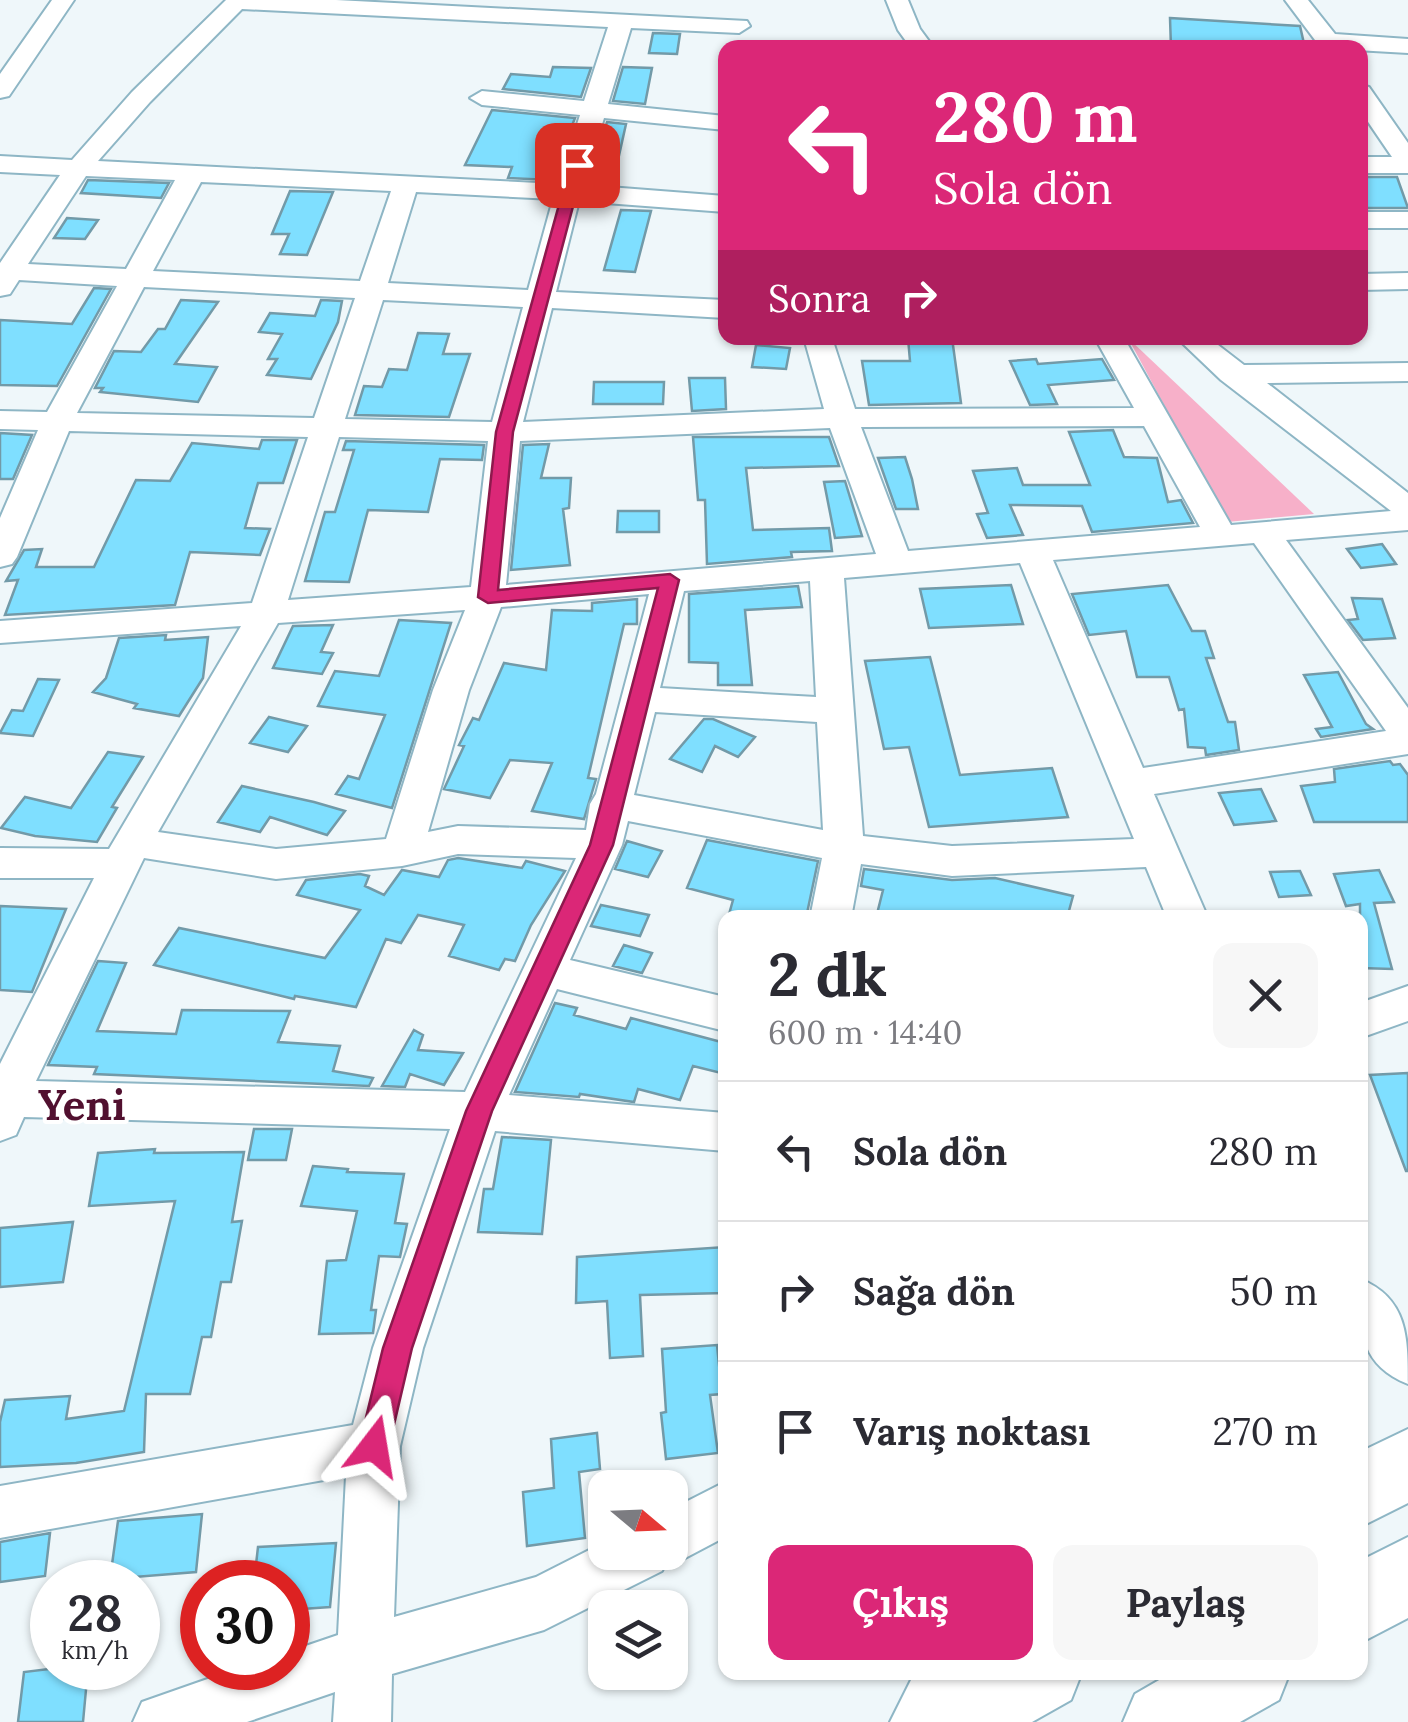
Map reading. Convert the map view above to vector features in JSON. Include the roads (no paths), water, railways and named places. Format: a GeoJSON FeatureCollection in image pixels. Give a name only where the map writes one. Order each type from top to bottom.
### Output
{"type":"FeatureCollection","features":[{"type":"Feature","properties":{"kind":"highway"},"geometry":{"type":"LineString","coordinates":[[1368,1487],[1408,1464]]}},
{"type":"Feature","properties":{"kind":"highway"},"geometry":{"type":"LineString","coordinates":[[1368,1600],[1408,1574]]}},
{"type":"Feature","properties":{"kind":"highway"},"geometry":{"type":"LineString","coordinates":[[955,1722],[1029,1680]]}},
{"type":"Feature","properties":{"kind":"highway"},"geometry":{"type":"LineString","coordinates":[[1163,1722],[1237,1680]]}},
{"type":"Feature","properties":{"kind":"street"},"geometry":{"type":"LineString","coordinates":[[0,91],[63,0]]}},
{"type":"Feature","properties":{"kind":"street"},"geometry":{"type":"LineString","coordinates":[[3,277],[51,205],[154,79],[238,1],[458,6],[744,32],[710,0]]}},
{"type":"Feature","properties":{"kind":"street"},"geometry":{"type":"LineString","coordinates":[[897,0],[917,40]]}},
{"type":"Feature","properties":{"kind":"street"},"geometry":{"type":"LineString","coordinates":[[1296,0],[1329,40]]}},
{"type":"Feature","properties":{"kind":"street"},"geometry":{"type":"LineString","coordinates":[[402,852],[450,690],[488,597],[504,432],[568,192],[621,22]]}},
{"type":"Feature","properties":{"kind":"street"},"geometry":{"type":"LineString","coordinates":[[1368,45],[1408,46]]}},
{"type":"Feature","properties":{"kind":"street"},"geometry":{"type":"LineString","coordinates":[[1368,97],[1393,101]]}},
{"type":"Feature","properties":{"kind":"street"},"geometry":{"type":"LineString","coordinates":[[482,98],[718,122]]}},
{"type":"Feature","properties":{"kind":"street"},"geometry":{"type":"LineString","coordinates":[[1368,106],[1408,163]]}},
{"type":"Feature","properties":{"kind":"street"},"geometry":{"type":"LineString","coordinates":[[1368,165],[1408,163]]}},
{"type":"Feature","properties":{"kind":"street"},"geometry":{"type":"LineString","coordinates":[[0,164],[568,192],[718,203]]}},
{"type":"Feature","properties":{"kind":"street"},"geometry":{"type":"LineString","coordinates":[[0,557],[58,419],[193,172]]}},
{"type":"Feature","properties":{"kind":"street"},"geometry":{"type":"LineString","coordinates":[[406,184],[266,613],[127,853],[2,1106],[479,1111],[718,1131]]}},
{"type":"Feature","properties":{"kind":"street"},"geometry":{"type":"LineString","coordinates":[[1368,220],[1408,220]]}},
{"type":"Feature","properties":{"kind":"street"},"geometry":{"type":"LineString","coordinates":[[3,277],[136,278],[718,308]]}},
{"type":"Feature","properties":{"kind":"street"},"geometry":{"type":"LineString","coordinates":[[1368,282],[1408,281]]}},
{"type":"Feature","properties":{"kind":"street"},"geometry":{"type":"LineString","coordinates":[[820,345],[842,418],[896,563]]}},
{"type":"Feature","properties":{"kind":"street"},"geometry":{"type":"LineString","coordinates":[[1114,345],[1221,536]]}},
{"type":"Feature","properties":{"kind":"street"},"geometry":{"type":"LineString","coordinates":[[1199,345],[1408,509]]}},
{"type":"Feature","properties":{"kind":"street"},"geometry":{"type":"LineString","coordinates":[[1232,374],[1408,372]]}},
{"type":"Feature","properties":{"kind":"street"},"geometry":{"type":"LineString","coordinates":[[0,420],[504,432],[842,418],[1152,417]]}},
{"type":"Feature","properties":{"kind":"street"},"geometry":{"type":"LineString","coordinates":[[0,632],[1033,554],[1408,520]]}},
{"type":"Feature","properties":{"kind":"street"},"geometry":{"type":"LineString","coordinates":[[1130,784],[1408,738],[1264,533]]}},
{"type":"Feature","properties":{"kind":"street"},"geometry":{"type":"LineString","coordinates":[[1033,554],[1185,910]]}},
{"type":"Feature","properties":{"kind":"street"},"geometry":{"type":"LineString","coordinates":[[826,568],[844,848],[832,910]]}},
{"type":"Feature","properties":{"kind":"street"},"geometry":{"type":"LineString","coordinates":[[362,1722],[374,1446],[398,1348],[479,1111],[606,824],[670,580]]}},
{"type":"Feature","properties":{"kind":"street"},"geometry":{"type":"LineString","coordinates":[[637,700],[836,711]]}},
{"type":"Feature","properties":{"kind":"street"},"geometry":{"type":"LineString","coordinates":[[0,863],[127,853],[276,864],[402,852],[458,840],[606,824],[952,862],[1160,852]]}},
{"type":"Feature","properties":{"kind":"street"},"geometry":{"type":"LineString","coordinates":[[544,970],[718,1012]]}},
{"type":"Feature","properties":{"kind":"street"},"geometry":{"type":"LineString","coordinates":[[1368,1018],[1408,1003]]}},
{"type":"Feature","properties":{"kind":"street"},"geometry":{"type":"LineString","coordinates":[[1368,1311],[1408,1361]]}},
{"type":"Feature","properties":{"kind":"street"},"geometry":{"type":"LineString","coordinates":[[0,1512],[374,1446]]}},
{"type":"Feature","properties":{"kind":"street"},"geometry":{"type":"LineString","coordinates":[[688,1529],[718,1512]]}},
{"type":"Feature","properties":{"kind":"street"},"geometry":{"type":"LineString","coordinates":[[162,1722],[365,1654],[544,1602],[608,1570]]}},
{"type":"Feature","properties":{"kind":"street"},"geometry":{"type":"LineString","coordinates":[[920,1722],[942,1680]]}},
{"type":"Feature","properties":{"kind":"district","name":"Yeni"},"geometry":{"type":"Point","coordinates":[82,1105]}}]}
